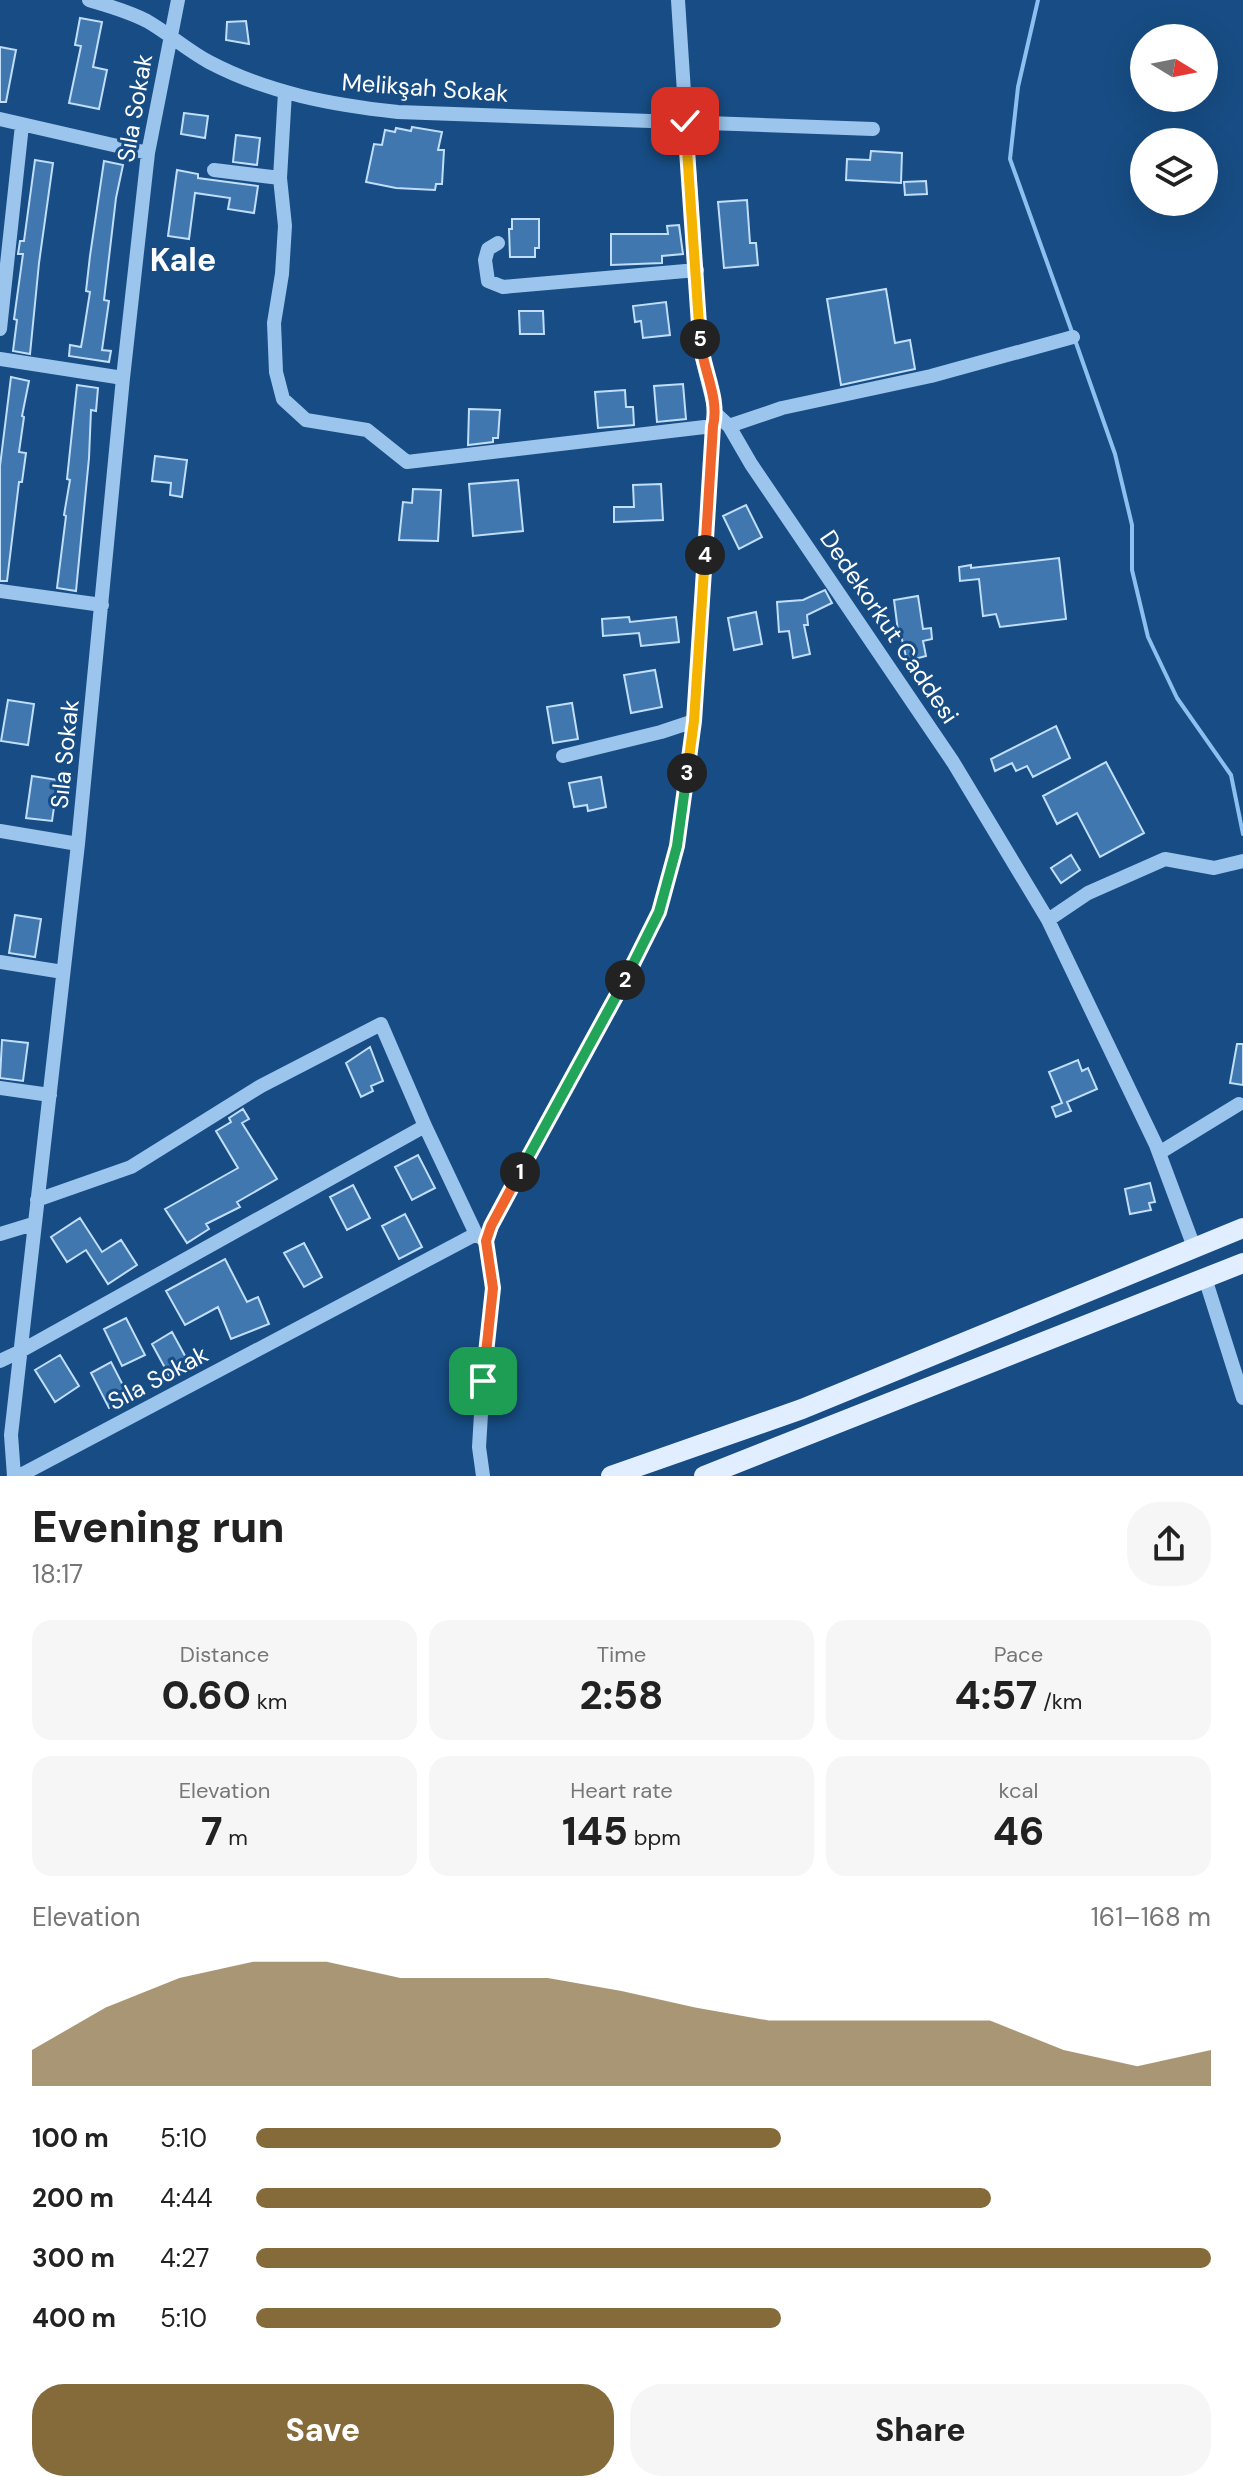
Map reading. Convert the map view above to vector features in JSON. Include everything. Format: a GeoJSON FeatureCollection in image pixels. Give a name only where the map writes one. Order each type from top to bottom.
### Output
{"type":"FeatureCollection","features":[{"type":"Feature","properties":{"kind":"main road"},"geometry":{"type":"LineString","coordinates":[[611,1476],[802,1409],[1243,1228]]}},
{"type":"Feature","properties":{"kind":"main road"},"geometry":{"type":"LineString","coordinates":[[704,1476],[1243,1263]]}},
{"type":"Feature","properties":{"kind":"street","name":"Melikşah Sokak"},"geometry":{"type":"LineString","coordinates":[[89,0],[123,10],[148,22],[219,67],[245,79],[346,107],[398,112],[873,129]]}},
{"type":"Feature","properties":{"kind":"street","name":"Sıla Sokak"},"geometry":{"type":"LineString","coordinates":[[178,0],[148,153],[123,378],[78,844],[19,1352],[11,1435],[17,1476],[481,1238]]}},
{"type":"Feature","properties":{"kind":"street"},"geometry":{"type":"LineString","coordinates":[[481,1238],[491,1226],[659,912],[677,846],[694,721],[715,420],[701,354],[678,0]]}},
{"type":"Feature","properties":{"kind":"street"},"geometry":{"type":"LineString","coordinates":[[285,92],[280,178],[285,226],[282,274],[274,323],[276,372],[283,399],[306,420],[367,430],[407,462],[715,420]]}},
{"type":"Feature","properties":{"kind":"street"},"geometry":{"type":"LineString","coordinates":[[0,119],[148,153]]}},
{"type":"Feature","properties":{"kind":"street"},"geometry":{"type":"LineString","coordinates":[[0,329],[7,177],[22,125]]}},
{"type":"Feature","properties":{"kind":"street"},"geometry":{"type":"LineString","coordinates":[[214,170],[280,178]]}},
{"type":"Feature","properties":{"kind":"street"},"geometry":{"type":"LineString","coordinates":[[498,243],[488,249],[485,260],[488,281],[503,287],[697,270]]}},
{"type":"Feature","properties":{"kind":"street"},"geometry":{"type":"LineString","coordinates":[[729,426],[782,408],[931,376],[1073,337]]}},
{"type":"Feature","properties":{"kind":"street"},"geometry":{"type":"LineString","coordinates":[[0,359],[123,378]]}},
{"type":"Feature","properties":{"kind":"street","name":"Dedekorkut Caddesi"},"geometry":{"type":"LineString","coordinates":[[715,420],[729,426],[751,464],[953,762],[1048,920],[1159,1153],[1194,1247]]}},
{"type":"Feature","properties":{"kind":"street"},"geometry":{"type":"LineString","coordinates":[[0,591],[102,605]]}},
{"type":"Feature","properties":{"kind":"street"},"geometry":{"type":"LineString","coordinates":[[563,756],[694,721]]}},
{"type":"Feature","properties":{"kind":"street"},"geometry":{"type":"LineString","coordinates":[[0,831],[78,844]]}},
{"type":"Feature","properties":{"kind":"street"},"geometry":{"type":"LineString","coordinates":[[1048,920],[1088,893],[1165,859],[1214,868],[1243,861]]}},
{"type":"Feature","properties":{"kind":"street"},"geometry":{"type":"LineString","coordinates":[[0,962],[63,972]]}},
{"type":"Feature","properties":{"kind":"street"},"geometry":{"type":"LineString","coordinates":[[37,1200],[131,1167],[261,1086],[381,1024],[425,1126],[481,1238],[493,1288],[479,1447],[483,1476]]}},
{"type":"Feature","properties":{"kind":"street"},"geometry":{"type":"LineString","coordinates":[[0,1088],[50,1095]]}},
{"type":"Feature","properties":{"kind":"street"},"geometry":{"type":"LineString","coordinates":[[1159,1153],[1239,1104]]}},
{"type":"Feature","properties":{"kind":"street"},"geometry":{"type":"LineString","coordinates":[[0,1361],[425,1126]]}},
{"type":"Feature","properties":{"kind":"street"},"geometry":{"type":"LineString","coordinates":[[0,1234],[33,1224]]}},
{"type":"Feature","properties":{"kind":"street"},"geometry":{"type":"LineString","coordinates":[[1205,1278],[1243,1398]]}},
{"type":"Feature","properties":{"kind":"building"},"geometry":{"type":"Polygon","coordinates":[[[80,18],[102,22],[93,67],[107,70],[99,109],[69,103],[81,46],[75,45],[80,18]]]}},
{"type":"Feature","properties":{"kind":"building"},"geometry":{"type":"Polygon","coordinates":[[[246,21],[249,44],[226,40],[227,22],[246,21]]]}},
{"type":"Feature","properties":{"kind":"building"},"geometry":{"type":"Polygon","coordinates":[[[0,47],[16,50],[6,102],[0,102],[0,47]]]}},
{"type":"Feature","properties":{"kind":"building"},"geometry":{"type":"Polygon","coordinates":[[[184,113],[208,116],[205,138],[181,134],[184,113]]]}},
{"type":"Feature","properties":{"kind":"building"},"geometry":{"type":"Polygon","coordinates":[[[412,127],[442,132],[438,150],[444,150],[442,184],[436,184],[435,190],[396,188],[366,182],[374,144],[382,145],[385,130],[395,132],[396,128],[411,131],[412,127]]]}},
{"type":"Feature","properties":{"kind":"building"},"geometry":{"type":"Polygon","coordinates":[[[236,135],[260,138],[257,165],[233,162],[236,135]]]}},
{"type":"Feature","properties":{"kind":"building"},"geometry":{"type":"Polygon","coordinates":[[[871,151],[902,153],[901,183],[846,180],[847,159],[870,160],[871,151]]]}},
{"type":"Feature","properties":{"kind":"building"},"geometry":{"type":"Polygon","coordinates":[[[35,160],[53,163],[30,354],[13,351],[23,254],[18,254],[20,241],[24,241],[35,160]]]}},
{"type":"Feature","properties":{"kind":"building"},"geometry":{"type":"Polygon","coordinates":[[[104,161],[123,165],[104,300],[109,301],[102,350],[111,351],[109,362],[69,356],[70,345],[81,347],[83,336],[90,292],[86,291],[90,256],[104,161]]]}},
{"type":"Feature","properties":{"kind":"building"},"geometry":{"type":"Polygon","coordinates":[[[177,170],[198,174],[198,178],[258,186],[254,213],[228,209],[230,198],[195,193],[189,239],[168,236],[177,170]]]}},
{"type":"Feature","properties":{"kind":"building"},"geometry":{"type":"Polygon","coordinates":[[[926,181],[927,194],[905,195],[904,182],[926,181]]]}},
{"type":"Feature","properties":{"kind":"building"},"geometry":{"type":"Polygon","coordinates":[[[747,200],[750,243],[756,243],[758,265],[724,268],[718,202],[747,200]]]}},
{"type":"Feature","properties":{"kind":"building"},"geometry":{"type":"Polygon","coordinates":[[[512,219],[539,219],[539,248],[535,248],[535,257],[510,257],[509,229],[512,229],[512,219]]]}},
{"type":"Feature","properties":{"kind":"building"},"geometry":{"type":"Polygon","coordinates":[[[679,225],[683,254],[662,256],[662,263],[611,265],[611,234],[668,234],[667,226],[679,225]]]}},
{"type":"Feature","properties":{"kind":"building"},"geometry":{"type":"Polygon","coordinates":[[[886,289],[895,343],[910,340],[915,369],[841,385],[827,299],[886,289]]]}},
{"type":"Feature","properties":{"kind":"building"},"geometry":{"type":"Polygon","coordinates":[[[666,302],[670,335],[643,338],[641,321],[635,322],[633,306],[666,302]]]}},
{"type":"Feature","properties":{"kind":"building"},"geometry":{"type":"Polygon","coordinates":[[[519,311],[543,311],[544,334],[520,334],[519,311]]]}},
{"type":"Feature","properties":{"kind":"building"},"geometry":{"type":"Polygon","coordinates":[[[11,377],[29,381],[19,452],[26,453],[22,482],[19,482],[7,581],[0,581],[0,466],[11,377]]]}},
{"type":"Feature","properties":{"kind":"building"},"geometry":{"type":"Polygon","coordinates":[[[683,384],[686,419],[657,422],[654,386],[683,384]]]}},
{"type":"Feature","properties":{"kind":"building"},"geometry":{"type":"Polygon","coordinates":[[[77,385],[98,388],[96,411],[91,410],[76,591],[57,588],[77,385]]]}},
{"type":"Feature","properties":{"kind":"building"},"geometry":{"type":"Polygon","coordinates":[[[625,390],[626,407],[633,407],[634,425],[598,428],[595,392],[625,390]]]}},
{"type":"Feature","properties":{"kind":"building"},"geometry":{"type":"Polygon","coordinates":[[[469,409],[500,410],[498,438],[493,438],[493,442],[468,445],[469,409]]]}},
{"type":"Feature","properties":{"kind":"building"},"geometry":{"type":"Polygon","coordinates":[[[155,456],[187,460],[182,497],[170,495],[171,483],[152,481],[155,456]]]}},
{"type":"Feature","properties":{"kind":"building"},"geometry":{"type":"Polygon","coordinates":[[[518,480],[523,531],[473,536],[469,484],[518,480]]]}},
{"type":"Feature","properties":{"kind":"building"},"geometry":{"type":"Polygon","coordinates":[[[661,484],[663,520],[614,522],[614,507],[634,507],[633,485],[661,484]]]}},
{"type":"Feature","properties":{"kind":"building"},"geometry":{"type":"Polygon","coordinates":[[[413,489],[441,490],[438,541],[399,540],[403,502],[412,503],[413,489]]]}},
{"type":"Feature","properties":{"kind":"building"},"geometry":{"type":"Polygon","coordinates":[[[746,505],[762,537],[739,549],[723,516],[746,505]]]}},
{"type":"Feature","properties":{"kind":"building"},"geometry":{"type":"Polygon","coordinates":[[[1059,558],[1066,619],[1000,627],[996,614],[983,616],[979,579],[960,581],[959,567],[1059,558]]]}},
{"type":"Feature","properties":{"kind":"building"},"geometry":{"type":"Polygon","coordinates":[[[825,590],[832,603],[807,615],[808,625],[804,625],[810,654],[793,658],[789,631],[779,632],[777,602],[803,600],[825,590]]]}},
{"type":"Feature","properties":{"kind":"building"},"geometry":{"type":"Polygon","coordinates":[[[918,596],[923,629],[931,628],[932,639],[923,641],[926,656],[907,661],[898,631],[894,600],[918,596]]]}},
{"type":"Feature","properties":{"kind":"building"},"geometry":{"type":"Polygon","coordinates":[[[756,612],[762,644],[734,650],[728,618],[756,612]]]}},
{"type":"Feature","properties":{"kind":"building"},"geometry":{"type":"Polygon","coordinates":[[[629,617],[630,622],[676,617],[679,642],[641,646],[639,633],[603,636],[602,619],[629,617]]]}},
{"type":"Feature","properties":{"kind":"building"},"geometry":{"type":"Polygon","coordinates":[[[655,670],[662,707],[631,713],[624,675],[655,670]]]}},
{"type":"Feature","properties":{"kind":"building"},"geometry":{"type":"Polygon","coordinates":[[[8,700],[34,704],[28,745],[1,741],[8,700]]]}},
{"type":"Feature","properties":{"kind":"building"},"geometry":{"type":"Polygon","coordinates":[[[572,703],[578,739],[553,743],[547,707],[572,703]]]}},
{"type":"Feature","properties":{"kind":"building"},"geometry":{"type":"Polygon","coordinates":[[[1056,726],[1070,758],[1033,777],[1027,766],[1016,771],[1012,763],[995,771],[991,759],[1056,726]]]}},
{"type":"Feature","properties":{"kind":"building"},"geometry":{"type":"Polygon","coordinates":[[[1106,762],[1144,833],[1100,857],[1077,813],[1057,824],[1043,796],[1106,762]]]}},
{"type":"Feature","properties":{"kind":"building"},"geometry":{"type":"Polygon","coordinates":[[[32,776],[58,780],[52,821],[26,818],[32,776]]]}},
{"type":"Feature","properties":{"kind":"building"},"geometry":{"type":"Polygon","coordinates":[[[601,777],[606,807],[588,811],[587,805],[574,807],[569,783],[601,777]]]}},
{"type":"Feature","properties":{"kind":"building"},"geometry":{"type":"Polygon","coordinates":[[[1071,855],[1080,870],[1061,883],[1051,868],[1071,855]]]}},
{"type":"Feature","properties":{"kind":"building"},"geometry":{"type":"Polygon","coordinates":[[[15,915],[41,919],[35,957],[9,953],[15,915]]]}},
{"type":"Feature","properties":{"kind":"building"},"geometry":{"type":"Polygon","coordinates":[[[2,1040],[28,1043],[23,1081],[0,1078],[2,1040]]]}},
{"type":"Feature","properties":{"kind":"building"},"geometry":{"type":"Polygon","coordinates":[[[1237,1044],[1243,1044],[1243,1085],[1230,1083],[1237,1044]]]}},
{"type":"Feature","properties":{"kind":"building"},"geometry":{"type":"Polygon","coordinates":[[[370,1047],[383,1081],[371,1086],[373,1091],[361,1097],[346,1063],[370,1047]]]}},
{"type":"Feature","properties":{"kind":"building"},"geometry":{"type":"Polygon","coordinates":[[[1078,1060],[1082,1071],[1088,1068],[1097,1089],[1067,1102],[1071,1111],[1056,1117],[1052,1107],[1062,1103],[1049,1072],[1078,1060]]]}},
{"type":"Feature","properties":{"kind":"building"},"geometry":{"type":"Polygon","coordinates":[[[243,1109],[249,1119],[242,1123],[277,1179],[237,1202],[240,1207],[206,1224],[209,1229],[187,1243],[165,1209],[238,1168],[216,1131],[231,1122],[229,1118],[243,1109]]]}},
{"type":"Feature","properties":{"kind":"building"},"geometry":{"type":"Polygon","coordinates":[[[418,1155],[435,1188],[412,1200],[395,1167],[418,1155]]]}},
{"type":"Feature","properties":{"kind":"building"},"geometry":{"type":"Polygon","coordinates":[[[1150,1183],[1155,1202],[1149,1203],[1151,1210],[1130,1214],[1125,1189],[1150,1183]]]}},
{"type":"Feature","properties":{"kind":"building"},"geometry":{"type":"Polygon","coordinates":[[[353,1185],[370,1218],[347,1230],[330,1197],[353,1185]]]}},
{"type":"Feature","properties":{"kind":"building"},"geometry":{"type":"Polygon","coordinates":[[[405,1214],[422,1247],[399,1259],[382,1226],[405,1214]]]}},
{"type":"Feature","properties":{"kind":"building"},"geometry":{"type":"Polygon","coordinates":[[[80,1218],[102,1252],[121,1240],[137,1265],[108,1284],[86,1250],[67,1262],[51,1237],[80,1218]]]}},
{"type":"Feature","properties":{"kind":"building"},"geometry":{"type":"Polygon","coordinates":[[[304,1243],[322,1277],[304,1287],[284,1253],[304,1243]]]}},
{"type":"Feature","properties":{"kind":"building"},"geometry":{"type":"Polygon","coordinates":[[[225,1259],[247,1302],[258,1297],[269,1324],[231,1339],[218,1307],[185,1325],[166,1291],[225,1259]]]}},
{"type":"Feature","properties":{"kind":"building"},"geometry":{"type":"Polygon","coordinates":[[[126,1318],[145,1355],[122,1366],[104,1329],[126,1318]]]}},
{"type":"Feature","properties":{"kind":"building"},"geometry":{"type":"Polygon","coordinates":[[[172,1332],[190,1365],[170,1377],[152,1344],[172,1332]]]}},
{"type":"Feature","properties":{"kind":"building"},"geometry":{"type":"Polygon","coordinates":[[[60,1355],[79,1386],[55,1402],[35,1370],[60,1355]]]}},
{"type":"Feature","properties":{"kind":"building"},"geometry":{"type":"Polygon","coordinates":[[[111,1362],[129,1397],[109,1408],[91,1373],[111,1362]]]}},
{"type":"Feature","properties":{"kind":"waterway"},"geometry":{"type":"LineString","coordinates":[[1038,0],[1018,87],[1010,159],[1072,332]]}},
{"type":"Feature","properties":{"kind":"waterway"},"geometry":{"type":"LineString","coordinates":[[1075,340],[1115,454],[1132,525],[1132,570],[1148,637],[1177,698],[1231,775],[1243,834]]}},
{"type":"Feature","properties":{"kind":"district","name":"Kale"},"geometry":{"type":"Point","coordinates":[183,260]}},
{"type":"Feature","properties":{"kind":"route"},"geometry":{"type":"LineString","coordinates":[[483,1381],[493,1288],[486,1241],[491,1226],[659,912],[677,846],[694,721],[716,414],[701,354],[685,121]]}}]}
